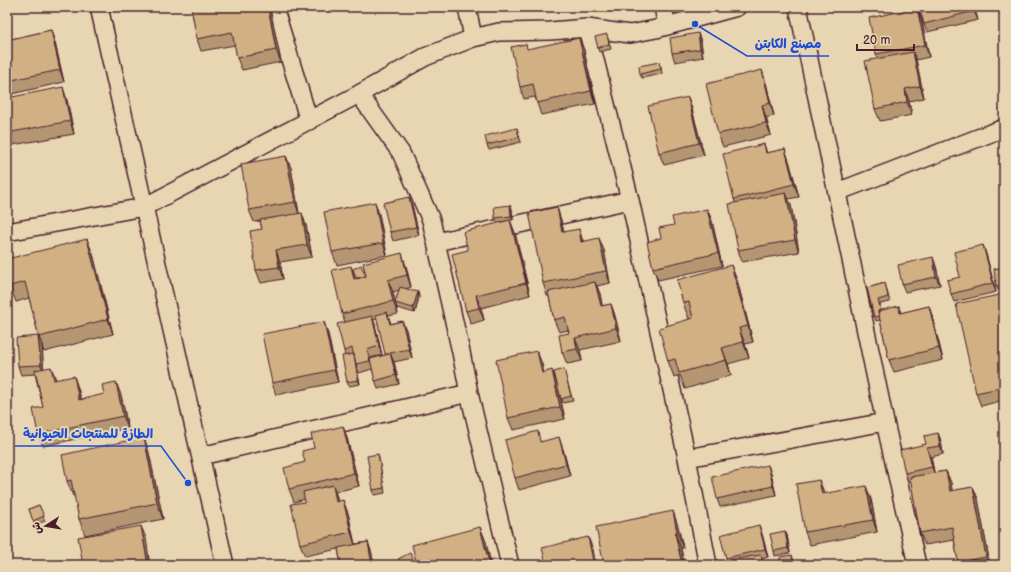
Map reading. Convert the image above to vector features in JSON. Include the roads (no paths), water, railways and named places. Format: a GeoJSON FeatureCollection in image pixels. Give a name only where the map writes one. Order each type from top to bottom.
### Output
{"type":"FeatureCollection","features":[{"type":"Feature","properties":{"kind":"street"},"geometry":{"type":"LineString","coordinates":[[99,7],[226,565]]}},
{"type":"Feature","properties":{"kind":"street"},"geometry":{"type":"LineString","coordinates":[[274,7],[309,121]]}},
{"type":"Feature","properties":{"kind":"street"},"geometry":{"type":"LineString","coordinates":[[467,7],[474,38]]}},
{"type":"Feature","properties":{"kind":"street"},"geometry":{"type":"LineString","coordinates":[[663,7],[667,26]]}},
{"type":"Feature","properties":{"kind":"street"},"geometry":{"type":"LineString","coordinates":[[7,232],[144,207],[309,121],[425,57],[474,38],[499,32],[550,31],[587,28],[630,34],[667,26],[737,7]]}},
{"type":"Feature","properties":{"kind":"street"},"geometry":{"type":"LineString","coordinates":[[798,7],[885,422],[917,565]]}},
{"type":"Feature","properties":{"kind":"street"},"geometry":{"type":"LineString","coordinates":[[587,28],[630,200],[687,458],[708,565]]}},
{"type":"Feature","properties":{"kind":"street"},"geometry":{"type":"LineString","coordinates":[[359,94],[401,154],[431,220],[469,393],[510,565]]}},
{"type":"Feature","properties":{"kind":"street"},"geometry":{"type":"LineString","coordinates":[[837,192],[1004,128]]}},
{"type":"Feature","properties":{"kind":"street"},"geometry":{"type":"LineString","coordinates":[[436,242],[630,200]]}},
{"type":"Feature","properties":{"kind":"street"},"geometry":{"type":"LineString","coordinates":[[201,456],[469,393]]}},
{"type":"Feature","properties":{"kind":"street"},"geometry":{"type":"LineString","coordinates":[[687,458],[885,422]]}},
{"type":"Feature","properties":{"kind":"place","name":"مصنع الكابتن"},"geometry":{"type":"Point","coordinates":[695,24]}},
{"type":"Feature","properties":{"kind":"place","name":"الطازة للمنتجات الحيوانية"},"geometry":{"type":"Point","coordinates":[188,483]}}]}
